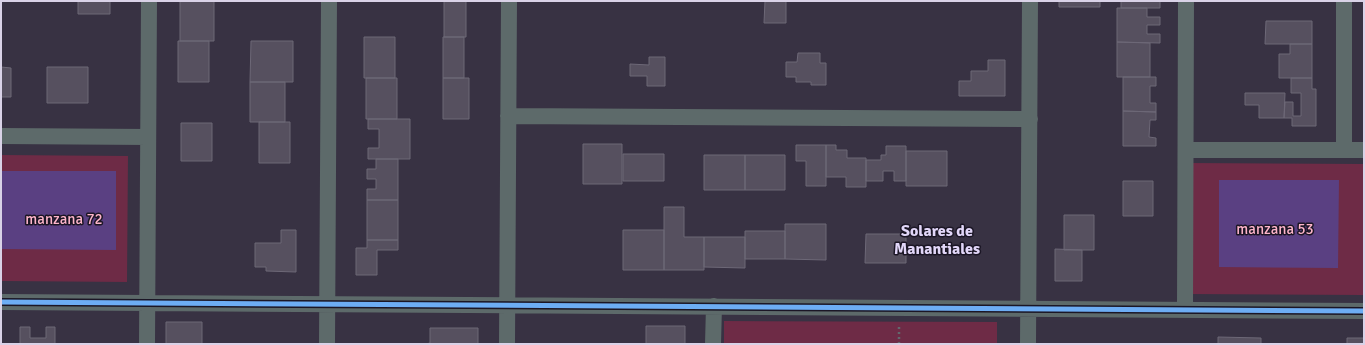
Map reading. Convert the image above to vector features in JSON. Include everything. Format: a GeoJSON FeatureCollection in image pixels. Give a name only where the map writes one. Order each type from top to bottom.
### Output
{"type":"FeatureCollection","features":[{"type":"Feature","properties":{"kind":"street"},"geometry":{"type":"LineString","coordinates":[[147,344],[149,1]]}},
{"type":"Feature","properties":{"kind":"street"},"geometry":{"type":"LineString","coordinates":[[327,344],[329,1]]}},
{"type":"Feature","properties":{"kind":"street"},"geometry":{"type":"LineString","coordinates":[[507,344],[509,1]]}},
{"type":"Feature","properties":{"kind":"street"},"geometry":{"type":"LineString","coordinates":[[1028,344],[1030,1]]}},
{"type":"Feature","properties":{"kind":"street"},"geometry":{"type":"LineString","coordinates":[[1185,309],[1186,1]]}},
{"type":"Feature","properties":{"kind":"street"},"geometry":{"type":"LineString","coordinates":[[1344,1],[1344,150]]}},
{"type":"Feature","properties":{"kind":"street"},"geometry":{"type":"LineString","coordinates":[[508,116],[1030,119]]}},
{"type":"Feature","properties":{"kind":"street"},"geometry":{"type":"LineString","coordinates":[[1,136],[148,137]]}},
{"type":"Feature","properties":{"kind":"street"},"geometry":{"type":"LineString","coordinates":[[1186,150],[1364,150]]}},
{"type":"Feature","properties":{"kind":"street"},"geometry":{"type":"LineString","coordinates":[[1,302],[1364,311]]}},
{"type":"Feature","properties":{"kind":"street"},"geometry":{"type":"LineString","coordinates":[[714,306],[714,344]]}},
{"type":"Feature","properties":{"kind":"green space","name":"manzana 72"},"geometry":{"type":"Polygon","coordinates":[[[1,155],[128,156],[127,282],[1,281],[1,155]]]}},
{"type":"Feature","properties":{"kind":"green space","name":"manzana 53"},"geometry":{"type":"Polygon","coordinates":[[[1187,163],[1364,164],[1364,295],[1186,294],[1187,163]]]}},
{"type":"Feature","properties":{"kind":"green space"},"geometry":{"type":"Polygon","coordinates":[[[724,321],[997,322],[997,344],[724,344],[724,321]]]}},
{"type":"Feature","properties":{"kind":"shaded area"},"geometry":{"type":"Polygon","coordinates":[[[1,171],[116,171],[116,250],[1,249],[1,171]]]}},
{"type":"Feature","properties":{"kind":"shaded area"},"geometry":{"type":"Polygon","coordinates":[[[1219,180],[1339,180],[1338,268],[1219,267],[1219,180]]]}},
{"type":"Feature","properties":{"kind":"building"},"geometry":{"type":"Polygon","coordinates":[[[78,1],[110,1],[110,14],[78,14],[78,1]]]}},
{"type":"Feature","properties":{"kind":"building"},"geometry":{"type":"Polygon","coordinates":[[[180,1],[214,1],[214,41],[180,41],[180,1]]]}},
{"type":"Feature","properties":{"kind":"building"},"geometry":{"type":"Polygon","coordinates":[[[444,1],[466,1],[466,37],[444,37],[444,1]]]}},
{"type":"Feature","properties":{"kind":"building"},"geometry":{"type":"Polygon","coordinates":[[[765,1],[786,1],[786,23],[764,23],[765,1]]]}},
{"type":"Feature","properties":{"kind":"building"},"geometry":{"type":"Polygon","coordinates":[[[1059,1],[1100,1],[1100,7],[1059,7],[1059,1]]]}},
{"type":"Feature","properties":{"kind":"building"},"geometry":{"type":"Polygon","coordinates":[[[1121,1],[1160,1],[1160,8],[1121,8],[1121,1]]]}},
{"type":"Feature","properties":{"kind":"building"},"geometry":{"type":"Polygon","coordinates":[[[1117,8],[1147,8],[1147,17],[1160,17],[1160,25],[1147,25],[1147,34],[1160,34],[1160,43],[1117,42],[1117,8]]]}},
{"type":"Feature","properties":{"kind":"building"},"geometry":{"type":"Polygon","coordinates":[[[1266,21],[1312,21],[1312,44],[1265,44],[1266,21]]]}},
{"type":"Feature","properties":{"kind":"building"},"geometry":{"type":"Polygon","coordinates":[[[364,37],[395,37],[395,78],[364,78],[364,37]]]}},
{"type":"Feature","properties":{"kind":"building"},"geometry":{"type":"Polygon","coordinates":[[[443,37],[464,37],[464,78],[443,78],[443,37]]]}},
{"type":"Feature","properties":{"kind":"building"},"geometry":{"type":"Polygon","coordinates":[[[178,41],[209,41],[209,82],[178,82],[178,41]]]}},
{"type":"Feature","properties":{"kind":"building"},"geometry":{"type":"Polygon","coordinates":[[[251,41],[293,41],[293,82],[250,82],[251,41]]]}},
{"type":"Feature","properties":{"kind":"building"},"geometry":{"type":"Polygon","coordinates":[[[1117,42],[1150,43],[1150,77],[1117,77],[1117,42]]]}},
{"type":"Feature","properties":{"kind":"building"},"geometry":{"type":"Polygon","coordinates":[[[1290,44],[1312,44],[1312,78],[1279,78],[1279,54],[1290,54],[1290,44]]]}},
{"type":"Feature","properties":{"kind":"building"},"geometry":{"type":"Polygon","coordinates":[[[798,53],[820,53],[820,63],[826,63],[826,85],[811,85],[811,82],[796,82],[796,77],[786,77],[786,62],[797,62],[798,53]]]}},
{"type":"Feature","properties":{"kind":"building"},"geometry":{"type":"Polygon","coordinates":[[[649,57],[665,57],[665,86],[647,86],[647,76],[630,76],[630,64],[649,65],[649,57]]]}},
{"type":"Feature","properties":{"kind":"building"},"geometry":{"type":"Polygon","coordinates":[[[988,60],[1005,60],[1005,96],[959,96],[959,81],[971,81],[971,71],[988,71],[988,60]]]}},
{"type":"Feature","properties":{"kind":"building"},"geometry":{"type":"Polygon","coordinates":[[[1,67],[11,68],[11,97],[1,97],[1,67]]]}},
{"type":"Feature","properties":{"kind":"building"},"geometry":{"type":"Polygon","coordinates":[[[47,67],[88,67],[88,103],[47,103],[47,67]]]}},
{"type":"Feature","properties":{"kind":"building"},"geometry":{"type":"Polygon","coordinates":[[[1123,77],[1156,77],[1156,86],[1150,86],[1150,103],[1156,103],[1156,112],[1123,111],[1123,77]]]}},
{"type":"Feature","properties":{"kind":"building"},"geometry":{"type":"Polygon","coordinates":[[[366,78],[397,78],[397,119],[366,119],[366,78]]]}},
{"type":"Feature","properties":{"kind":"building"},"geometry":{"type":"Polygon","coordinates":[[[443,78],[469,78],[469,119],[443,119],[443,78]]]}},
{"type":"Feature","properties":{"kind":"building"},"geometry":{"type":"Polygon","coordinates":[[[1291,78],[1312,78],[1312,89],[1316,89],[1316,126],[1292,126],[1292,118],[1284,118],[1285,102],[1293,102],[1293,116],[1301,116],[1301,93],[1291,93],[1291,78]]]}},
{"type":"Feature","properties":{"kind":"building"},"geometry":{"type":"Polygon","coordinates":[[[250,82],[285,82],[285,122],[250,122],[250,82]]]}},
{"type":"Feature","properties":{"kind":"building"},"geometry":{"type":"Polygon","coordinates":[[[1245,93],[1285,93],[1284,118],[1259,118],[1259,105],[1245,105],[1245,93]]]}},
{"type":"Feature","properties":{"kind":"building"},"geometry":{"type":"Polygon","coordinates":[[[1123,111],[1156,112],[1156,120],[1150,120],[1149,137],[1156,138],[1156,146],[1123,146],[1123,111]]]}},
{"type":"Feature","properties":{"kind":"building"},"geometry":{"type":"Polygon","coordinates":[[[368,119],[410,119],[410,159],[368,159],[368,148],[379,148],[379,129],[368,129],[368,119]]]}},
{"type":"Feature","properties":{"kind":"building"},"geometry":{"type":"Polygon","coordinates":[[[259,122],[290,122],[290,163],[259,163],[259,122]]]}},
{"type":"Feature","properties":{"kind":"building"},"geometry":{"type":"Polygon","coordinates":[[[181,123],[212,123],[212,161],[181,161],[181,123]]]}},
{"type":"Feature","properties":{"kind":"building"},"geometry":{"type":"Polygon","coordinates":[[[583,144],[622,144],[622,184],[583,184],[583,144]]]}},
{"type":"Feature","properties":{"kind":"building"},"geometry":{"type":"Polygon","coordinates":[[[796,145],[826,145],[826,186],[806,186],[806,161],[796,161],[796,145]]]}},
{"type":"Feature","properties":{"kind":"building"},"geometry":{"type":"Polygon","coordinates":[[[826,145],[836,145],[836,150],[847,150],[847,158],[866,158],[866,187],[846,187],[846,177],[826,177],[826,145]]]}},
{"type":"Feature","properties":{"kind":"building"},"geometry":{"type":"Polygon","coordinates":[[[886,146],[906,146],[906,181],[894,181],[894,171],[883,171],[883,181],[866,181],[866,160],[881,160],[881,155],[886,155],[886,146]]]}},
{"type":"Feature","properties":{"kind":"building"},"geometry":{"type":"Polygon","coordinates":[[[906,151],[947,151],[947,186],[906,186],[906,151]]]}},
{"type":"Feature","properties":{"kind":"building"},"geometry":{"type":"Polygon","coordinates":[[[623,154],[664,154],[664,181],[623,181],[623,154]]]}},
{"type":"Feature","properties":{"kind":"building"},"geometry":{"type":"Polygon","coordinates":[[[704,155],[745,155],[745,190],[704,190],[704,155]]]}},
{"type":"Feature","properties":{"kind":"building"},"geometry":{"type":"Polygon","coordinates":[[[745,155],[785,155],[785,190],[745,190],[745,155]]]}},
{"type":"Feature","properties":{"kind":"building"},"geometry":{"type":"Polygon","coordinates":[[[376,159],[398,159],[398,200],[367,200],[367,189],[376,189],[376,179],[367,179],[367,169],[376,169],[376,159]]]}},
{"type":"Feature","properties":{"kind":"building"},"geometry":{"type":"Polygon","coordinates":[[[1123,181],[1153,181],[1153,216],[1123,216],[1123,181]]]}},
{"type":"Feature","properties":{"kind":"building"},"geometry":{"type":"Polygon","coordinates":[[[367,200],[398,200],[398,240],[367,240],[367,200]]]}},
{"type":"Feature","properties":{"kind":"building"},"geometry":{"type":"Polygon","coordinates":[[[664,207],[684,207],[684,237],[704,237],[704,270],[664,270],[664,207]]]}},
{"type":"Feature","properties":{"kind":"building"},"geometry":{"type":"Polygon","coordinates":[[[1064,215],[1094,215],[1094,250],[1064,250],[1064,215]]]}},
{"type":"Feature","properties":{"kind":"building"},"geometry":{"type":"Polygon","coordinates":[[[785,224],[826,224],[826,260],[785,259],[785,224]]]}},
{"type":"Feature","properties":{"kind":"building"},"geometry":{"type":"Polygon","coordinates":[[[281,230],[296,230],[296,272],[266,271],[266,267],[255,267],[255,243],[281,243],[281,230]]]}},
{"type":"Feature","properties":{"kind":"building"},"geometry":{"type":"Polygon","coordinates":[[[623,230],[664,230],[664,270],[623,270],[623,230]]]}},
{"type":"Feature","properties":{"kind":"building"},"geometry":{"type":"Polygon","coordinates":[[[745,231],[785,231],[785,259],[745,259],[745,231]]]}},
{"type":"Feature","properties":{"kind":"building"},"geometry":{"type":"Polygon","coordinates":[[[866,234],[906,234],[906,263],[865,263],[866,234]]]}},
{"type":"Feature","properties":{"kind":"building"},"geometry":{"type":"Polygon","coordinates":[[[704,237],[745,237],[745,268],[704,267],[704,237]]]}},
{"type":"Feature","properties":{"kind":"building"},"geometry":{"type":"Polygon","coordinates":[[[367,240],[398,240],[398,250],[377,250],[377,275],[356,275],[356,248],[367,248],[367,240]]]}},
{"type":"Feature","properties":{"kind":"building"},"geometry":{"type":"Polygon","coordinates":[[[1055,249],[1082,250],[1082,281],[1055,281],[1055,249]]]}},
{"type":"Feature","properties":{"kind":"building"},"geometry":{"type":"Polygon","coordinates":[[[166,322],[202,322],[202,344],[166,344],[166,322]]]}},
{"type":"Feature","properties":{"kind":"building"},"geometry":{"type":"Polygon","coordinates":[[[646,326],[685,326],[685,344],[646,344],[646,326]]]}},
{"type":"Feature","properties":{"kind":"building"},"geometry":{"type":"Polygon","coordinates":[[[20,327],[30,327],[30,338],[46,338],[46,327],[55,327],[55,344],[20,344],[20,327]]]}},
{"type":"Feature","properties":{"kind":"building"},"geometry":{"type":"Polygon","coordinates":[[[430,328],[478,328],[478,344],[426,344],[430,343],[430,328]]]}},
{"type":"Feature","properties":{"kind":"building"},"geometry":{"type":"Polygon","coordinates":[[[1218,337],[1261,338],[1261,344],[1218,344],[1218,337]]]}},
{"type":"Feature","properties":{"kind":"building"},"geometry":{"type":"Polygon","coordinates":[[[1347,338],[1364,338],[1364,344],[1347,344],[1347,338]]]}},
{"type":"Feature","properties":{"kind":"cycle path"},"geometry":{"type":"LineString","coordinates":[[1,302],[1364,311]]}},
{"type":"Feature","properties":{"kind":"district","name":"Solares de Manantiales"},"geometry":{"type":"Point","coordinates":[937,240]}}]}
